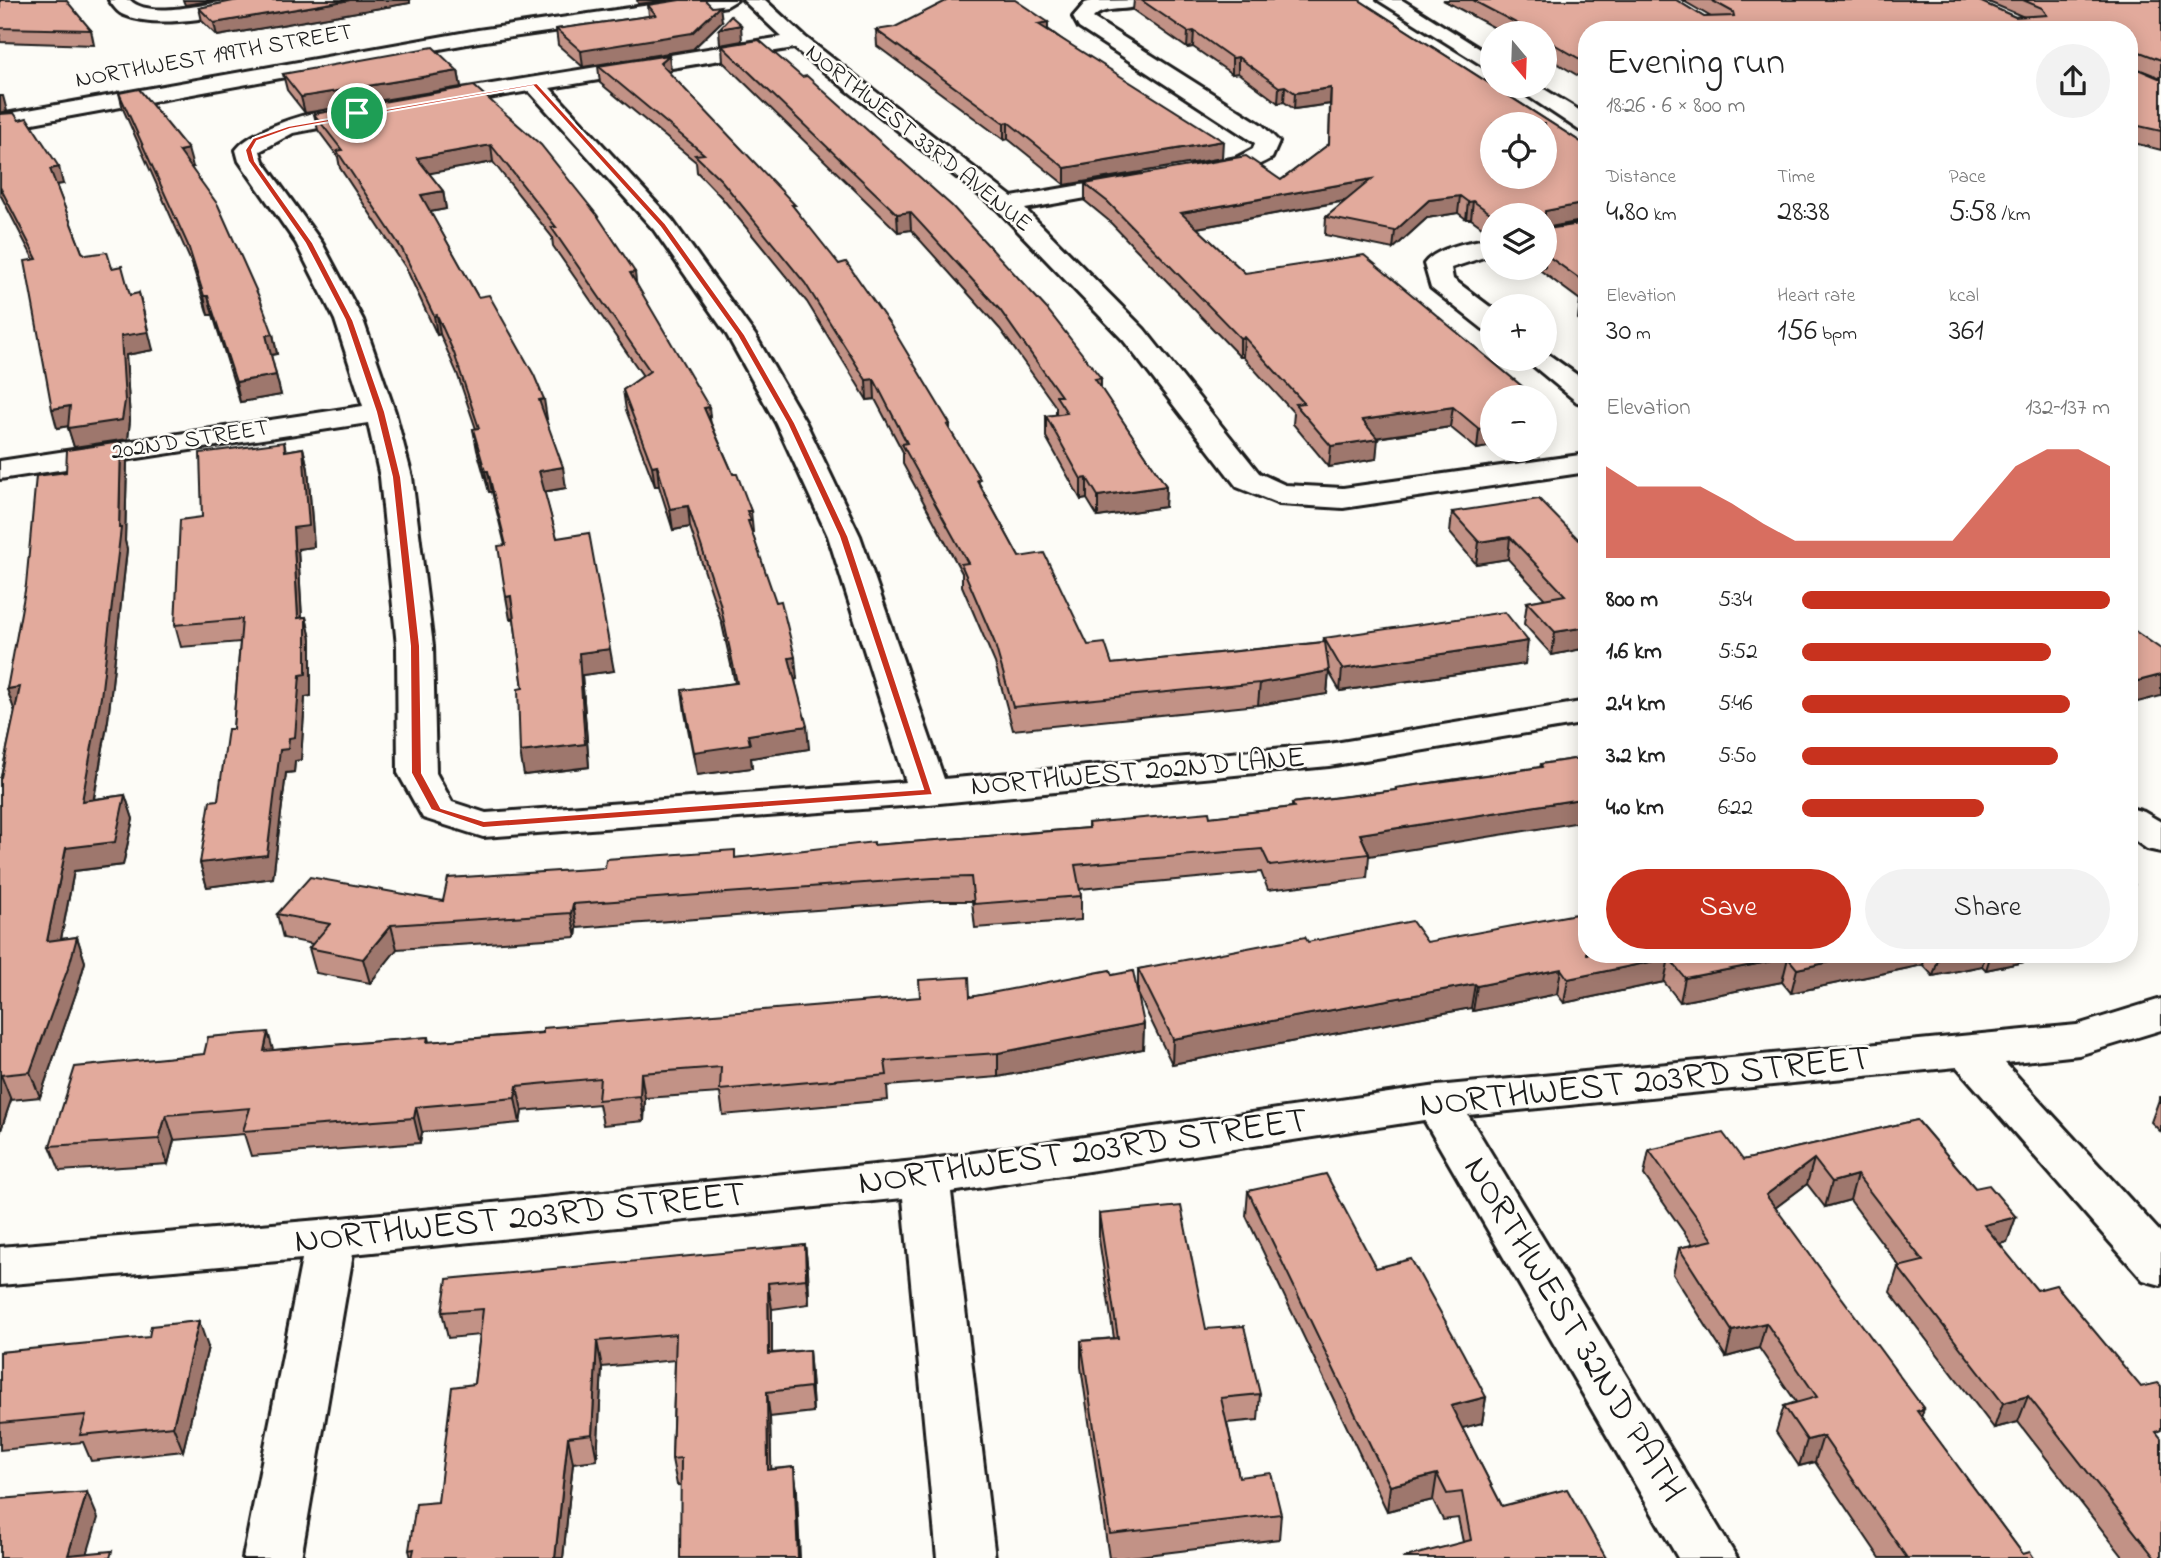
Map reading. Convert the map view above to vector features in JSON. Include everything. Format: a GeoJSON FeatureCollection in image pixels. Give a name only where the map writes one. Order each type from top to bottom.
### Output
{"type":"FeatureCollection","features":[{"type":"Feature","properties":{"kind":"street"},"geometry":{"type":"LineString","coordinates":[[119,0],[129,10],[152,13],[191,11],[263,0]]}},
{"type":"Feature","properties":{"kind":"street","name":"NORTHWEST 199TH STREET"},"geometry":{"type":"LineString","coordinates":[[0,122],[478,36],[727,0]]}},
{"type":"Feature","properties":{"kind":"street","name":"NORTHWEST 33RD AVENUE"},"geometry":{"type":"LineString","coordinates":[[753,0],[798,41],[1007,205],[1134,335],[1248,480],[1279,494],[1343,498],[1578,464]]}},
{"type":"Feature","properties":{"kind":"street"},"geometry":{"type":"LineString","coordinates":[[1007,205],[1243,164],[1264,153],[1267,142],[1254,130],[1086,24],[1083,17],[1092,7],[1137,0]]}},
{"type":"Feature","properties":{"kind":"street"},"geometry":{"type":"LineString","coordinates":[[1388,0],[1480,58]]}},
{"type":"Feature","properties":{"kind":"street"},"geometry":{"type":"LineString","coordinates":[[411,104],[798,41]]}},
{"type":"Feature","properties":{"kind":"street"},"geometry":{"type":"LineString","coordinates":[[534,84],[663,225],[741,335],[791,423],[844,536],[929,792]]}},
{"type":"Feature","properties":{"kind":"street"},"geometry":{"type":"LineString","coordinates":[[1543,98],[1578,119]]}},
{"type":"Feature","properties":{"kind":"street"},"geometry":{"type":"LineString","coordinates":[[380,412],[349,320],[309,243],[251,161],[248,150],[255,140],[288,128],[384,109]]}},
{"type":"Feature","properties":{"kind":"street"},"geometry":{"type":"LineString","coordinates":[[1480,247],[1437,264],[1440,282],[1480,313]]}},
{"type":"Feature","properties":{"kind":"street"},"geometry":{"type":"LineString","coordinates":[[1555,371],[1578,389]]}},
{"type":"Feature","properties":{"kind":"street","name":"NORTHWEST 202ND LANE"},"geometry":{"type":"LineString","coordinates":[[380,412],[396,477],[415,646],[416,773],[437,810],[483,825],[929,792],[1329,755],[1578,714]]}},
{"type":"Feature","properties":{"kind":"street","name":"202ND STREET"},"geometry":{"type":"LineString","coordinates":[[0,470],[380,412]]}},
{"type":"Feature","properties":{"kind":"street"},"geometry":{"type":"LineString","coordinates":[[2138,825],[2161,840]]}},
{"type":"Feature","properties":{"kind":"street","name":"NORTHWEST 203RD STREET"},"geometry":{"type":"LineString","coordinates":[[0,1266],[331,1238],[925,1178],[1437,1102],[2079,1040],[2161,1014]]}},
{"type":"Feature","properties":{"kind":"street"},"geometry":{"type":"LineString","coordinates":[[1969,1052],[2161,1266]]}},
{"type":"Feature","properties":{"kind":"street","name":"NORTHWEST 32ND PATH"},"geometry":{"type":"LineString","coordinates":[[1437,1102],[1708,1558]]}},
{"type":"Feature","properties":{"kind":"street"},"geometry":{"type":"LineString","coordinates":[[925,1178],[966,1558]]}},
{"type":"Feature","properties":{"kind":"street"},"geometry":{"type":"LineString","coordinates":[[272,1558],[331,1238]]}},
{"type":"Feature","properties":{"kind":"building"},"geometry":{"type":"Polygon","coordinates":[[[0,0],[66,0],[91,30],[0,28],[0,0]]]}},
{"type":"Feature","properties":{"kind":"building"},"geometry":{"type":"Polygon","coordinates":[[[238,0],[350,0],[214,23],[199,8],[238,0]]]}},
{"type":"Feature","properties":{"kind":"building"},"geometry":{"type":"Polygon","coordinates":[[[680,0],[705,0],[712,7],[720,6],[692,33],[581,51],[556,29],[656,15],[648,5],[680,0]]]}},
{"type":"Feature","properties":{"kind":"building"},"geometry":{"type":"Polygon","coordinates":[[[948,0],[1015,0],[1048,22],[1038,24],[1223,141],[1065,168],[1008,122],[1004,123],[876,30],[895,27],[948,0]]]}},
{"type":"Feature","properties":{"kind":"building"},"geometry":{"type":"Polygon","coordinates":[[[1141,0],[1359,0],[1480,77],[1480,98],[1512,98],[1534,112],[1480,112],[1480,189],[1557,189],[1557,127],[1578,140],[1578,205],[1557,209],[1557,203],[1480,203],[1480,206],[1460,196],[1429,200],[1395,231],[1326,217],[1372,179],[1181,213],[1245,273],[1364,255],[1480,351],[1480,371],[1504,371],[1521,385],[1480,385],[1480,429],[1453,407],[1362,420],[1378,439],[1331,446],[1295,404],[1304,403],[1244,337],[1240,338],[1108,202],[1085,184],[1246,156],[1281,180],[1329,144],[1331,88],[1295,93],[1285,86],[1279,87],[1238,57],[1232,58],[1194,31],[1188,32],[1141,0]]]}},
{"type":"Feature","properties":{"kind":"building"},"geometry":{"type":"Polygon","coordinates":[[[1472,0],[1676,0],[1704,17],[1734,16],[1733,12],[1711,0],[1977,0],[2015,17],[2047,15],[2042,8],[2023,0],[2161,0],[2161,60],[2138,51],[2138,21],[1578,21],[1578,58],[1558,46],[1558,21],[1512,21],[1472,0]]]}},
{"type":"Feature","properties":{"kind":"building"},"geometry":{"type":"Polygon","coordinates":[[[731,16],[741,25],[719,29],[731,16]]]}},
{"type":"Feature","properties":{"kind":"building"},"geometry":{"type":"Polygon","coordinates":[[[759,40],[802,77],[807,76],[952,206],[1047,309],[1101,378],[1095,379],[1166,486],[1098,496],[1087,478],[1081,479],[1046,416],[1067,413],[1056,396],[1061,396],[1000,310],[910,212],[897,214],[722,46],[759,40]]]}},
{"type":"Feature","properties":{"kind":"building"},"geometry":{"type":"Polygon","coordinates":[[[433,47],[458,71],[301,97],[283,74],[433,47]]]}},
{"type":"Feature","properties":{"kind":"building"},"geometry":{"type":"Polygon","coordinates":[[[669,55],[660,63],[795,205],[792,205],[839,264],[846,262],[891,326],[950,424],[947,425],[980,479],[977,480],[1019,557],[1044,553],[1088,645],[1105,643],[1112,664],[1325,642],[1329,671],[1260,683],[1013,707],[994,641],[961,564],[968,563],[902,444],[907,443],[874,379],[866,380],[805,283],[721,180],[695,155],[704,154],[598,66],[669,55]]]}},
{"type":"Feature","properties":{"kind":"building"},"geometry":{"type":"Polygon","coordinates":[[[2138,69],[2161,79],[2161,131],[2138,126],[2138,69]]]}},
{"type":"Feature","properties":{"kind":"building"},"geometry":{"type":"Polygon","coordinates":[[[474,86],[541,145],[597,215],[635,272],[630,273],[709,407],[704,408],[733,474],[737,474],[751,511],[747,511],[751,521],[748,521],[776,602],[781,601],[795,657],[789,658],[807,726],[748,735],[750,744],[694,752],[682,690],[737,683],[720,603],[688,506],[670,509],[657,465],[652,466],[623,390],[650,371],[551,227],[556,227],[491,145],[417,158],[443,191],[421,195],[478,297],[489,295],[534,375],[544,399],[539,400],[563,467],[539,471],[557,538],[589,533],[610,649],[579,653],[585,744],[520,752],[518,689],[523,688],[511,596],[506,597],[498,546],[506,545],[488,471],[485,471],[473,429],[479,428],[454,353],[437,315],[434,316],[402,249],[337,151],[342,150],[314,114],[474,86]]]}},
{"type":"Feature","properties":{"kind":"building"},"geometry":{"type":"Polygon","coordinates":[[[139,89],[188,149],[179,151],[218,205],[273,334],[266,335],[276,375],[236,382],[188,245],[119,93],[139,89]]]}},
{"type":"Feature","properties":{"kind":"building"},"geometry":{"type":"Polygon","coordinates":[[[14,113],[19,120],[27,118],[59,167],[50,169],[82,252],[86,255],[107,252],[112,268],[122,266],[130,295],[139,293],[148,332],[121,336],[125,401],[122,420],[68,428],[70,406],[52,409],[25,261],[37,259],[0,187],[0,114],[14,113]]]}},
{"type":"Feature","properties":{"kind":"building"},"geometry":{"type":"Polygon","coordinates":[[[1578,224],[1578,278],[1557,263],[1557,228],[1578,224]]]}},
{"type":"Feature","properties":{"kind":"building"},"geometry":{"type":"Polygon","coordinates":[[[121,442],[121,528],[101,697],[82,801],[125,795],[115,842],[66,848],[47,941],[77,937],[70,963],[30,1072],[1,1075],[0,1078],[0,778],[20,687],[7,689],[26,585],[36,476],[66,472],[67,450],[121,442]]]}},
{"type":"Feature","properties":{"kind":"building"},"geometry":{"type":"Polygon","coordinates":[[[284,442],[285,451],[303,448],[309,526],[293,528],[298,618],[306,617],[306,674],[300,675],[295,737],[289,738],[288,749],[280,750],[267,855],[200,863],[210,801],[218,800],[228,729],[233,729],[242,619],[175,625],[180,520],[202,517],[200,453],[284,442]]]}},
{"type":"Feature","properties":{"kind":"building"},"geometry":{"type":"Polygon","coordinates":[[[1539,499],[1578,539],[1578,628],[1555,632],[1527,602],[1565,595],[1510,537],[1479,542],[1452,512],[1539,499]]]}},
{"type":"Feature","properties":{"kind":"building"},"geometry":{"type":"Polygon","coordinates":[[[1505,612],[1528,641],[1342,669],[1324,638],[1505,612]]]}},
{"type":"Feature","properties":{"kind":"building"},"geometry":{"type":"Polygon","coordinates":[[[2138,633],[2161,649],[2161,675],[2138,681],[2138,633]]]}},
{"type":"Feature","properties":{"kind":"building"},"geometry":{"type":"Polygon","coordinates":[[[1578,758],[1578,799],[1360,834],[1369,854],[1270,866],[1262,849],[1075,865],[1081,896],[974,904],[971,877],[573,904],[571,913],[391,925],[363,959],[309,948],[330,924],[277,914],[310,877],[443,901],[448,878],[605,868],[606,859],[735,850],[735,858],[874,842],[874,845],[1089,828],[1088,823],[1209,812],[1210,817],[1294,807],[1292,803],[1397,790],[1396,788],[1542,767],[1541,764],[1578,758]]]}},
{"type":"Feature","properties":{"kind":"building"},"geometry":{"type":"Polygon","coordinates":[[[1578,914],[1578,963],[1645,963],[1568,979],[1561,969],[1173,1039],[1138,969],[1305,937],[1308,942],[1412,921],[1427,942],[1578,914]]]}},
{"type":"Feature","properties":{"kind":"building"},"geometry":{"type":"Polygon","coordinates":[[[1673,963],[1762,963],[1685,978],[1673,963]]]}},
{"type":"Feature","properties":{"kind":"building"},"geometry":{"type":"Polygon","coordinates":[[[1792,963],[1825,963],[1797,969],[1792,963]]]}},
{"type":"Feature","properties":{"kind":"building"},"geometry":{"type":"Polygon","coordinates":[[[1110,970],[1112,975],[1133,971],[1144,1024],[998,1053],[885,1061],[887,1075],[720,1090],[721,1067],[641,1073],[640,1096],[598,1100],[600,1078],[517,1086],[515,1098],[416,1107],[414,1118],[243,1131],[250,1108],[166,1115],[159,1139],[50,1146],[75,1067],[204,1054],[208,1037],[268,1032],[264,1051],[428,1037],[427,1042],[543,1033],[543,1028],[920,997],[919,980],[969,977],[970,997],[1110,970]]]}},
{"type":"Feature","properties":{"kind":"building"},"geometry":{"type":"Polygon","coordinates":[[[1917,1120],[1975,1188],[1989,1185],[2016,1217],[1984,1225],[2037,1290],[2056,1285],[2141,1387],[2158,1383],[2161,1386],[2161,1430],[2156,1432],[2161,1438],[2161,1558],[2155,1558],[2028,1396],[2003,1403],[1898,1267],[1923,1261],[1857,1175],[1832,1182],[1814,1159],[1766,1195],[1924,1409],[1917,1411],[2023,1554],[2030,1552],[2034,1558],[1907,1558],[1823,1436],[1807,1440],[1784,1406],[1817,1397],[1766,1323],[1732,1331],[1679,1248],[1713,1240],[1649,1150],[1723,1133],[1743,1160],[1917,1120]]]}},
{"type":"Feature","properties":{"kind":"building"},"geometry":{"type":"Polygon","coordinates":[[[1326,1174],[1376,1268],[1411,1259],[1463,1353],[1486,1397],[1451,1406],[1502,1506],[1567,1489],[1606,1558],[1402,1558],[1471,1540],[1462,1492],[1447,1494],[1437,1474],[1390,1486],[1248,1191],[1326,1174]]]}},
{"type":"Feature","properties":{"kind":"building"},"geometry":{"type":"Polygon","coordinates":[[[1181,1206],[1206,1329],[1244,1326],[1260,1394],[1221,1398],[1239,1477],[1271,1473],[1281,1514],[1110,1534],[1081,1341],[1118,1338],[1099,1214],[1181,1206]]]}},
{"type":"Feature","properties":{"kind":"building"},"geometry":{"type":"Polygon","coordinates":[[[805,1245],[806,1279],[768,1283],[769,1354],[809,1350],[810,1387],[767,1392],[768,1470],[794,1467],[798,1558],[680,1558],[681,1458],[672,1459],[676,1334],[597,1341],[592,1434],[568,1437],[555,1558],[412,1558],[414,1549],[409,1550],[416,1504],[438,1502],[452,1387],[474,1384],[483,1309],[442,1312],[447,1279],[805,1245]]]}},
{"type":"Feature","properties":{"kind":"building"},"geometry":{"type":"Polygon","coordinates":[[[199,1321],[173,1426],[80,1435],[86,1415],[0,1423],[0,1352],[149,1337],[151,1326],[199,1321]]]}},
{"type":"Feature","properties":{"kind":"building"},"geometry":{"type":"Polygon","coordinates":[[[87,1492],[68,1555],[112,1551],[110,1558],[0,1558],[0,1499],[87,1492]]]}},
{"type":"Feature","properties":{"kind":"route"},"geometry":{"type":"LineString","coordinates":[[534,84],[663,225],[741,335],[791,423],[844,536],[929,792],[483,825],[437,810],[416,773],[415,646],[396,477],[380,412],[349,320],[309,243],[251,161],[248,150],[255,140],[288,128],[357,113],[534,84]]}}]}
